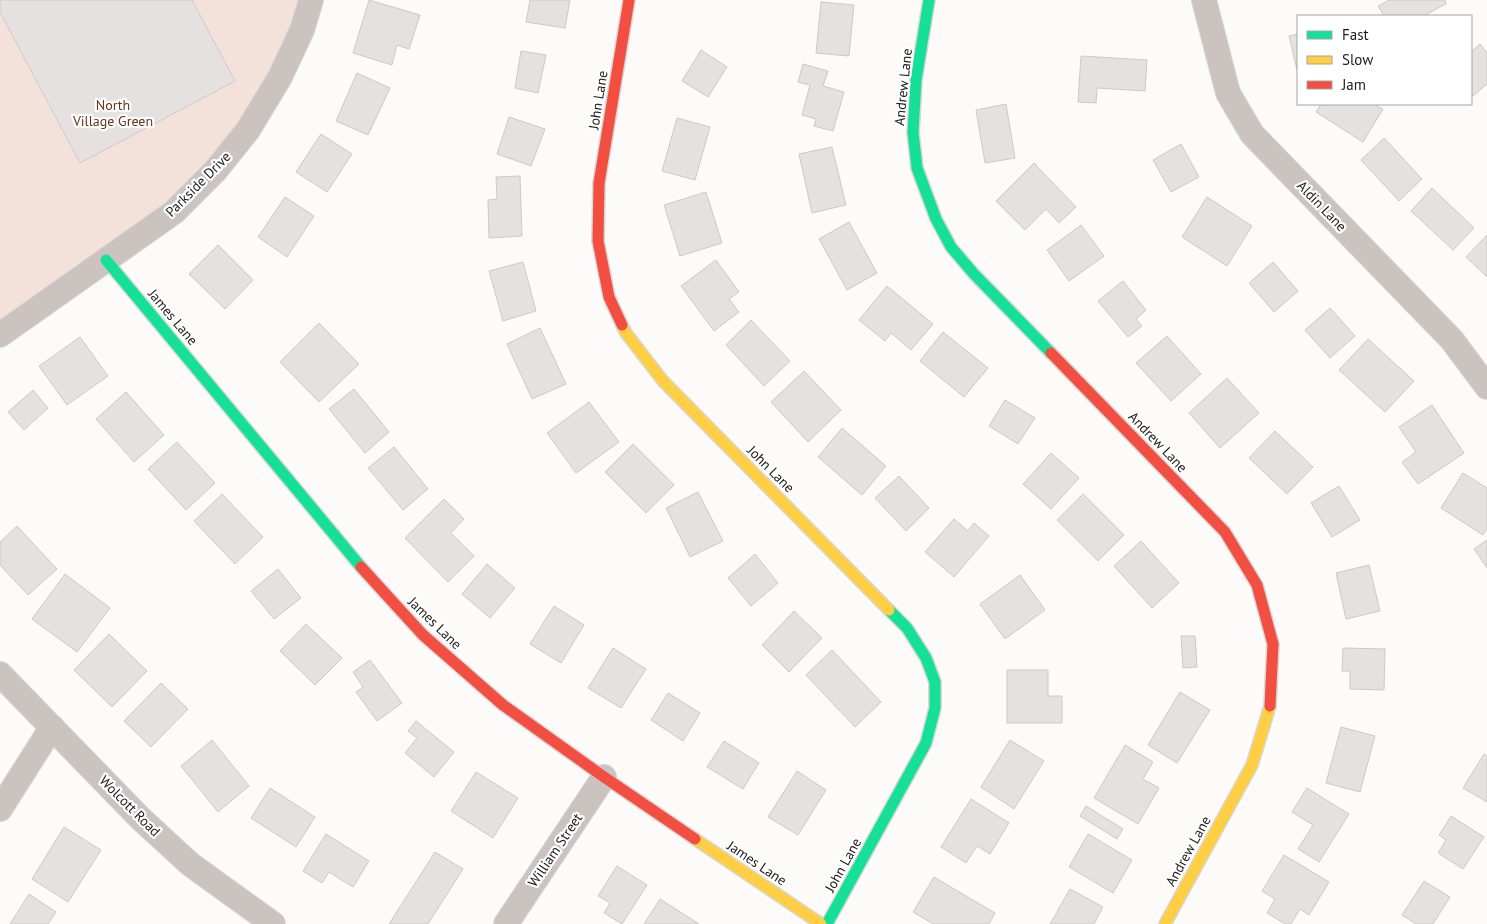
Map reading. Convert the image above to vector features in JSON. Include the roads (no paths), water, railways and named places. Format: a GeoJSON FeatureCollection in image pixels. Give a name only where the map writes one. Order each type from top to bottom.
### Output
{"type":"FeatureCollection","features":[{"type":"Feature","properties":{"kind":"street","name":"Parkside Drive"},"geometry":{"type":"LineString","coordinates":[[0,335],[174,212],[215,171],[243,137],[280,77],[302,30],[311,0]]}},
{"type":"Feature","properties":{"kind":"street","name":"John Lane"},"geometry":{"type":"LineString","coordinates":[[630,0],[599,183],[598,241],[609,297],[626,333],[663,381],[907,628],[927,658],[935,679],[938,694],[935,715],[926,743],[827,924]]}},
{"type":"Feature","properties":{"kind":"street","name":"Andrew Lane"},"geometry":{"type":"LineString","coordinates":[[929,0],[916,80],[913,132],[917,168],[936,219],[951,247],[974,274],[1225,532],[1257,585],[1273,644],[1271,704],[1252,765],[1165,924]]}},
{"type":"Feature","properties":{"kind":"street","name":"Aldin Lane"},"geometry":{"type":"LineString","coordinates":[[1204,0],[1228,92],[1252,134],[1452,340],[1487,386]]}},
{"type":"Feature","properties":{"kind":"street","name":"James Lane"},"geometry":{"type":"LineString","coordinates":[[106,260],[367,574],[424,635],[503,705],[604,777],[820,924]]}},
{"type":"Feature","properties":{"kind":"street","name":"Wolcott Road"},"geometry":{"type":"LineString","coordinates":[[0,674],[140,818],[190,864],[273,924]]}},
{"type":"Feature","properties":{"kind":"street"},"geometry":{"type":"LineString","coordinates":[[0,808],[52,727]]}},
{"type":"Feature","properties":{"kind":"street","name":"William Street"},"geometry":{"type":"LineString","coordinates":[[506,924],[604,777]]}},
{"type":"Feature","properties":{"kind":"park label","name":"North Village Green"},"geometry":{"type":"Point","coordinates":[113,114]}}]}
